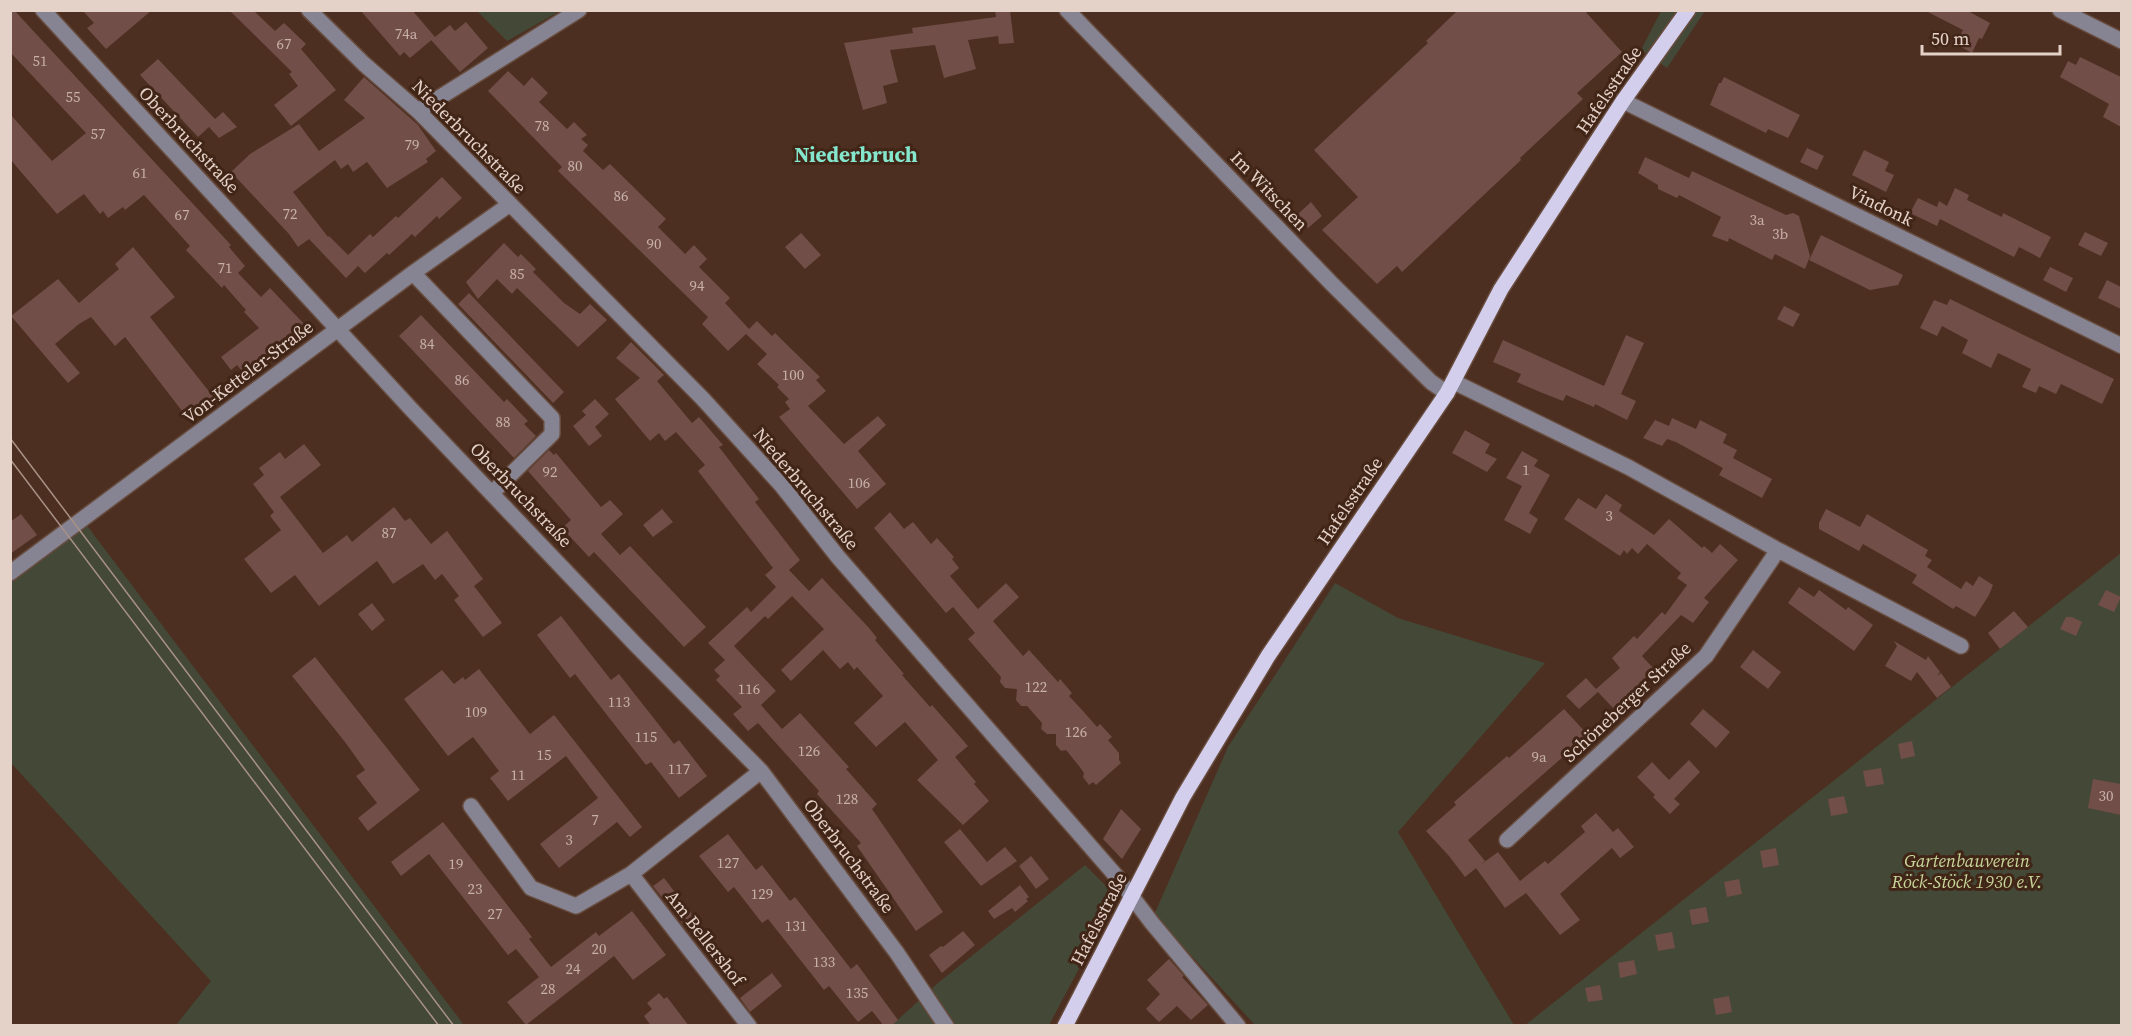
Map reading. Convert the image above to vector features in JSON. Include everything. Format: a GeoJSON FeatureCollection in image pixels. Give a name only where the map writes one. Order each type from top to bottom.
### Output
{"type":"FeatureCollection","features":[{"type":"Feature","properties":{"kind":"main road","name":"Hafelsstraße"},"geometry":{"type":"LineString","coordinates":[[1065,1026],[1183,797],[1268,656],[1450,388],[1501,289],[1623,101],[1688,10]]}},
{"type":"Feature","properties":{"kind":"street","name":"Oberbruchstraße"},"geometry":{"type":"LineString","coordinates":[[43,10],[337,329],[636,645],[761,771],[897,953],[946,1026]]}},
{"type":"Feature","properties":{"kind":"street","name":"Niederbruchstraße"},"geometry":{"type":"LineString","coordinates":[[309,10],[364,64],[418,111],[703,399],[782,486],[838,557],[1132,897],[1238,1026]]}},
{"type":"Feature","properties":{"kind":"street"},"geometry":{"type":"LineString","coordinates":[[418,111],[579,10]]}},
{"type":"Feature","properties":{"kind":"street","name":"Im Witschen"},"geometry":{"type":"LineString","coordinates":[[1067,10],[1332,284],[1431,382],[1450,388]]}},
{"type":"Feature","properties":{"kind":"street"},"geometry":{"type":"LineString","coordinates":[[2060,10],[2121,41]]}},
{"type":"Feature","properties":{"kind":"street","name":"Vindonk"},"geometry":{"type":"LineString","coordinates":[[1623,101],[2121,346]]}},
{"type":"Feature","properties":{"kind":"street","name":"Von-Ketteler-Straße"},"geometry":{"type":"LineString","coordinates":[[10,573],[337,329],[510,204]]}},
{"type":"Feature","properties":{"kind":"street"},"geometry":{"type":"LineString","coordinates":[[413,273],[552,418],[552,434],[492,493]]}},
{"type":"Feature","properties":{"kind":"street"},"geometry":{"type":"LineString","coordinates":[[1450,388],[1628,467],[1778,550],[1961,646]]}},
{"type":"Feature","properties":{"kind":"street","name":"Schöneberger Straße"},"geometry":{"type":"LineString","coordinates":[[1507,840],[1706,656],[1778,550]]}},
{"type":"Feature","properties":{"kind":"street"},"geometry":{"type":"LineString","coordinates":[[471,806],[531,888],[576,906],[631,874],[761,771]]}},
{"type":"Feature","properties":{"kind":"street","name":"Am Bellershof"},"geometry":{"type":"LineString","coordinates":[[631,874],[749,1026]]}},
{"type":"Feature","properties":{"kind":"green space"},"geometry":{"type":"Polygon","coordinates":[[[477,11],[560,11],[507,41],[477,11]]]}},
{"type":"Feature","properties":{"kind":"green space"},"geometry":{"type":"Polygon","coordinates":[[[1661,11],[1705,11],[1667,68],[1641,50],[1661,11]]]}},
{"type":"Feature","properties":{"kind":"green space"},"geometry":{"type":"Polygon","coordinates":[[[79,515],[464,1025],[176,1025],[211,981],[11,763],[11,566],[79,515]]]}},
{"type":"Feature","properties":{"kind":"green space","name":"Gartenbauverein Röck-Stöck 1930 e.V."},"geometry":{"type":"Polygon","coordinates":[[[2121,553],[2121,1025],[1524,1026],[2121,553]]]}},
{"type":"Feature","properties":{"kind":"green space"},"geometry":{"type":"Polygon","coordinates":[[[1335,583],[1398,618],[1545,663],[1398,832],[1514,1025],[1255,1025],[1154,915],[1228,747],[1335,583]]]}},
{"type":"Feature","properties":{"kind":"green space"},"geometry":{"type":"Polygon","coordinates":[[[1085,865],[1113,893],[1113,905],[1049,1025],[891,1026],[938,983],[1085,865]]]}},
{"type":"Feature","properties":{"kind":"building"},"geometry":{"type":"Polygon","coordinates":[[[10,10],[14,10],[231,245],[229,247],[245,266],[238,273],[261,297],[270,288],[305,325],[305,332],[246,376],[237,365],[231,370],[221,357],[259,328],[224,285],[222,288],[186,250],[190,246],[144,195],[125,210],[123,207],[108,218],[103,211],[100,214],[84,194],[57,214],[10,159],[10,114],[52,161],[86,133],[10,52],[10,10]]]}},
{"type":"Feature","properties":{"kind":"building"},"geometry":{"type":"Polygon","coordinates":[[[82,10],[152,10],[106,49],[87,28],[94,23],[82,10]]]}},
{"type":"Feature","properties":{"kind":"building"},"geometry":{"type":"Polygon","coordinates":[[[229,10],[253,10],[275,31],[284,23],[306,44],[301,49],[336,90],[291,126],[274,105],[298,86],[289,74],[292,72],[229,10]]]}},
{"type":"Feature","properties":{"kind":"building"},"geometry":{"type":"Polygon","coordinates":[[[360,10],[412,10],[435,37],[410,58],[404,52],[400,56],[360,10]]]}},
{"type":"Feature","properties":{"kind":"building"},"geometry":{"type":"Polygon","coordinates":[[[995,10],[1010,10],[1014,43],[999,44],[998,36],[968,40],[976,69],[944,78],[935,45],[890,50],[898,82],[883,86],[887,103],[863,110],[844,43],[913,33],[912,28],[996,17],[995,10]]]}},
{"type":"Feature","properties":{"kind":"building"},"geometry":{"type":"Polygon","coordinates":[[[1458,10],[1584,10],[1622,52],[1577,93],[1583,99],[1520,158],[1521,160],[1402,272],[1397,266],[1377,284],[1322,230],[1358,197],[1314,150],[1428,43],[1426,41],[1458,10]]]}},
{"type":"Feature","properties":{"kind":"building"},"geometry":{"type":"Polygon","coordinates":[[[1924,10],[1966,10],[1990,23],[1972,53],[1956,44],[1963,30],[1924,10]]]}},
{"type":"Feature","properties":{"kind":"building"},"geometry":{"type":"Polygon","coordinates":[[[466,22],[488,48],[460,72],[431,40],[450,25],[455,31],[466,22]]]}},
{"type":"Feature","properties":{"kind":"building"},"geometry":{"type":"Polygon","coordinates":[[[2080,57],[2121,77],[2121,127],[2103,117],[2109,104],[2060,77],[2068,61],[2076,65],[2080,57]]]}},
{"type":"Feature","properties":{"kind":"building"},"geometry":{"type":"Polygon","coordinates":[[[158,59],[215,119],[223,112],[237,127],[219,138],[209,127],[198,137],[140,75],[158,59]]]}},
{"type":"Feature","properties":{"kind":"building"},"geometry":{"type":"Polygon","coordinates":[[[508,71],[524,86],[532,77],[548,93],[539,102],[567,129],[574,122],[587,135],[581,139],[588,145],[583,151],[603,170],[610,164],[666,219],[658,227],[685,254],[694,245],[707,259],[699,267],[730,298],[725,303],[749,329],[757,321],[772,336],[775,333],[820,377],[816,380],[826,391],[808,406],[844,444],[878,416],[886,425],[858,451],[886,484],[857,509],[779,417],[790,409],[785,402],[789,399],[777,387],[779,385],[757,364],[767,354],[746,334],[728,351],[702,324],[708,317],[558,171],[562,167],[488,91],[508,71]]]}},
{"type":"Feature","properties":{"kind":"building"},"geometry":{"type":"Polygon","coordinates":[[[364,77],[418,125],[436,151],[426,159],[428,162],[387,188],[367,162],[353,172],[348,164],[341,169],[335,160],[293,192],[328,237],[348,255],[370,234],[373,237],[396,216],[398,218],[442,177],[462,198],[439,219],[437,216],[415,237],[412,234],[365,273],[358,266],[346,278],[309,239],[298,247],[289,234],[231,172],[250,154],[299,124],[319,151],[365,118],[344,100],[364,77]]]}},
{"type":"Feature","properties":{"kind":"building"},"geometry":{"type":"Polygon","coordinates":[[[1724,77],[1800,115],[1788,138],[1768,129],[1766,133],[1710,105],[1724,77]]]}},
{"type":"Feature","properties":{"kind":"building"},"geometry":{"type":"Polygon","coordinates":[[[1807,148],[1824,156],[1817,170],[1800,162],[1807,148]]]}},
{"type":"Feature","properties":{"kind":"building"},"geometry":{"type":"Polygon","coordinates":[[[1864,150],[1889,162],[1885,171],[1894,175],[1886,192],[1852,175],[1864,150]]]}},
{"type":"Feature","properties":{"kind":"building"},"geometry":{"type":"Polygon","coordinates":[[[1645,157],[1689,178],[1692,171],[1786,215],[1793,213],[1799,216],[1810,256],[1805,269],[1775,254],[1772,260],[1729,238],[1728,242],[1712,236],[1721,217],[1679,195],[1677,198],[1658,189],[1658,185],[1638,173],[1645,157]]]}},
{"type":"Feature","properties":{"kind":"building"},"geometry":{"type":"Polygon","coordinates":[[[1955,188],[1969,195],[1967,200],[2002,217],[2003,213],[2051,237],[2040,258],[2019,247],[2014,257],[1940,219],[1937,226],[1910,213],[1918,198],[1937,207],[1939,201],[1947,206],[1955,188]]]}},
{"type":"Feature","properties":{"kind":"building"},"geometry":{"type":"Polygon","coordinates":[[[1311,202],[1322,216],[1308,228],[1297,215],[1311,202]]]}},
{"type":"Feature","properties":{"kind":"building"},"geometry":{"type":"Polygon","coordinates":[[[2085,232],[2108,243],[2101,256],[2078,245],[2085,232]]]}},
{"type":"Feature","properties":{"kind":"building"},"geometry":{"type":"Polygon","coordinates":[[[801,233],[821,255],[805,269],[785,247],[801,233]]]}},
{"type":"Feature","properties":{"kind":"building"},"geometry":{"type":"Polygon","coordinates":[[[1821,235],[1903,275],[1898,285],[1870,290],[1809,260],[1821,235]]]}},
{"type":"Feature","properties":{"kind":"building"},"geometry":{"type":"Polygon","coordinates":[[[504,243],[518,257],[521,254],[536,269],[533,272],[564,303],[580,314],[590,304],[607,320],[578,347],[517,288],[512,294],[497,279],[478,299],[466,282],[504,243]]]}},
{"type":"Feature","properties":{"kind":"building"},"geometry":{"type":"Polygon","coordinates":[[[133,247],[175,297],[150,317],[215,399],[189,420],[125,337],[115,346],[91,317],[55,344],[80,373],[68,383],[11,316],[58,279],[79,303],[119,269],[115,264],[133,247]]]}},
{"type":"Feature","properties":{"kind":"building"},"geometry":{"type":"Polygon","coordinates":[[[2050,267],[2073,278],[2066,292],[2043,280],[2050,267]]]}},
{"type":"Feature","properties":{"kind":"building"},"geometry":{"type":"Polygon","coordinates":[[[2107,280],[2121,287],[2121,309],[2098,298],[2107,280]]]}},
{"type":"Feature","properties":{"kind":"building"},"geometry":{"type":"Polygon","coordinates":[[[469,293],[564,392],[553,403],[458,304],[469,293]]]}},
{"type":"Feature","properties":{"kind":"building"},"geometry":{"type":"Polygon","coordinates":[[[1950,299],[2114,379],[2102,404],[2061,384],[2056,394],[2039,386],[2036,393],[2022,387],[2031,369],[1998,353],[1991,368],[1962,353],[1968,340],[1942,326],[1937,336],[1920,328],[1934,300],[1947,305],[1950,299]]]}},
{"type":"Feature","properties":{"kind":"building"},"geometry":{"type":"Polygon","coordinates":[[[1784,306],[1800,314],[1793,327],[1777,319],[1784,306]]]}},
{"type":"Feature","properties":{"kind":"building"},"geometry":{"type":"Polygon","coordinates":[[[421,315],[504,402],[507,399],[528,421],[524,424],[536,436],[514,458],[399,336],[421,315]]]}},
{"type":"Feature","properties":{"kind":"building"},"geometry":{"type":"Polygon","coordinates":[[[1626,335],[1644,343],[1621,394],[1636,401],[1627,420],[1595,404],[1594,407],[1566,395],[1563,401],[1540,392],[1517,382],[1521,374],[1493,362],[1503,340],[1604,386],[1626,335]]]}},
{"type":"Feature","properties":{"kind":"building"},"geometry":{"type":"Polygon","coordinates":[[[631,342],[664,375],[657,381],[692,423],[699,417],[723,445],[719,447],[759,499],[755,502],[800,560],[789,570],[809,591],[822,578],[869,628],[877,638],[875,640],[904,674],[902,675],[968,746],[955,757],[989,801],[963,825],[917,780],[938,760],[905,722],[876,747],[854,723],[883,696],[857,667],[854,670],[848,662],[840,669],[823,650],[791,681],[781,670],[824,629],[792,596],[768,619],[765,616],[734,646],[776,691],[761,705],[782,729],[800,713],[849,767],[846,769],[877,804],[872,809],[943,912],[916,931],[857,846],[861,843],[817,794],[819,791],[758,723],[748,731],[733,714],[742,707],[716,680],[720,676],[714,670],[725,660],[708,643],[747,607],[751,612],[776,587],[765,575],[773,568],[698,471],[705,465],[676,432],[665,441],[659,433],[650,441],[615,399],[640,378],[616,358],[631,342]]]}},
{"type":"Feature","properties":{"kind":"building"},"geometry":{"type":"Polygon","coordinates":[[[595,399],[609,414],[595,427],[602,436],[589,446],[573,426],[586,415],[582,411],[595,399]]]}},
{"type":"Feature","properties":{"kind":"building"},"geometry":{"type":"Polygon","coordinates":[[[1672,418],[1696,429],[1700,420],[1727,434],[1723,443],[1737,450],[1733,458],[1772,479],[1762,498],[1719,475],[1723,468],[1676,442],[1667,439],[1662,446],[1643,438],[1655,420],[1669,426],[1672,418]]]}},
{"type":"Feature","properties":{"kind":"building"},"geometry":{"type":"Polygon","coordinates":[[[1465,430],[1490,444],[1485,453],[1497,459],[1487,472],[1452,453],[1465,430]]]}},
{"type":"Feature","properties":{"kind":"building"},"geometry":{"type":"Polygon","coordinates":[[[304,444],[321,465],[280,497],[323,553],[347,535],[352,542],[394,507],[405,521],[410,518],[431,544],[447,531],[483,579],[474,586],[502,623],[483,637],[454,600],[459,596],[442,574],[435,580],[423,564],[393,584],[377,561],[319,606],[295,575],[271,593],[244,559],[281,530],[270,516],[274,512],[253,484],[264,475],[259,468],[280,452],[285,459],[304,444]]]}},
{"type":"Feature","properties":{"kind":"building"},"geometry":{"type":"Polygon","coordinates":[[[549,450],[554,455],[556,453],[601,507],[610,500],[623,514],[601,534],[620,555],[630,546],[706,627],[684,647],[594,552],[589,557],[562,528],[571,520],[528,471],[549,450]]]}},
{"type":"Feature","properties":{"kind":"building"},"geometry":{"type":"Polygon","coordinates":[[[1522,451],[1538,460],[1534,466],[1550,475],[1529,513],[1538,519],[1530,534],[1504,520],[1522,486],[1506,478],[1522,451]]]}},
{"type":"Feature","properties":{"kind":"building"},"geometry":{"type":"Polygon","coordinates":[[[1606,494],[1622,505],[1619,511],[1654,535],[1669,519],[1702,548],[1704,546],[1712,553],[1720,544],[1738,560],[1704,598],[1709,602],[1693,623],[1681,615],[1642,656],[1654,669],[1628,695],[1613,708],[1598,692],[1579,709],[1566,696],[1586,678],[1596,689],[1620,668],[1612,658],[1634,636],[1637,639],[1662,612],[1665,615],[1687,585],[1677,578],[1681,573],[1647,544],[1638,554],[1632,548],[1627,554],[1624,550],[1620,556],[1564,519],[1578,498],[1596,509],[1606,494]]]}},
{"type":"Feature","properties":{"kind":"building"},"geometry":{"type":"Polygon","coordinates":[[[662,509],[673,522],[653,537],[643,525],[662,509]]]}},
{"type":"Feature","properties":{"kind":"building"},"geometry":{"type":"Polygon","coordinates":[[[1826,509],[1860,527],[1867,514],[1928,550],[1925,556],[1932,560],[1927,567],[1961,589],[1966,581],[1973,586],[1979,576],[1993,585],[1989,595],[1975,617],[1956,606],[1953,609],[1912,583],[1917,575],[1863,544],[1859,551],[1819,529],[1819,523],[1826,509]]]}},
{"type":"Feature","properties":{"kind":"building"},"geometry":{"type":"Polygon","coordinates":[[[890,512],[904,529],[913,522],[931,544],[937,538],[954,557],[952,559],[959,568],[950,576],[978,609],[1006,583],[1019,597],[993,621],[1023,656],[1029,650],[1058,682],[1060,679],[1072,693],[1069,696],[1097,727],[1100,724],[1112,737],[1108,740],[1119,753],[1121,763],[1096,785],[1093,782],[1089,785],[1083,777],[1084,773],[1066,750],[1061,751],[1056,745],[1056,734],[1047,734],[1041,729],[1042,723],[1027,706],[1021,706],[1016,700],[1017,689],[1005,688],[1000,682],[1001,677],[968,639],[975,633],[953,607],[946,613],[874,528],[890,512]]]}},
{"type":"Feature","properties":{"kind":"building"},"geometry":{"type":"Polygon","coordinates":[[[21,514],[37,535],[10,554],[10,522],[21,514]]]}},
{"type":"Feature","properties":{"kind":"building"},"geometry":{"type":"Polygon","coordinates":[[[1799,587],[1814,597],[1819,590],[1846,610],[1848,607],[1873,625],[1854,651],[1788,603],[1799,587]]]}},
{"type":"Feature","properties":{"kind":"building"},"geometry":{"type":"Polygon","coordinates":[[[2106,590],[2121,597],[2114,612],[2098,605],[2106,590]]]}},
{"type":"Feature","properties":{"kind":"building"},"geometry":{"type":"Polygon","coordinates":[[[372,603],[385,620],[372,631],[358,614],[372,603]]]}},
{"type":"Feature","properties":{"kind":"building"},"geometry":{"type":"Polygon","coordinates":[[[2014,611],[2028,627],[2000,649],[1988,633],[2014,611]]]}},
{"type":"Feature","properties":{"kind":"building"},"geometry":{"type":"Polygon","coordinates":[[[561,616],[611,680],[619,674],[674,744],[679,740],[707,776],[679,798],[651,762],[646,765],[575,674],[570,678],[537,635],[561,616]]]}},
{"type":"Feature","properties":{"kind":"building"},"geometry":{"type":"Polygon","coordinates":[[[2066,617],[2082,622],[2076,636],[2060,629],[2066,617]]]}},
{"type":"Feature","properties":{"kind":"building"},"geometry":{"type":"Polygon","coordinates":[[[1894,641],[1926,660],[1928,656],[1940,672],[1937,676],[1941,673],[1951,687],[1937,698],[1917,672],[1911,681],[1885,666],[1897,646],[1894,641]]]}},
{"type":"Feature","properties":{"kind":"building"},"geometry":{"type":"Polygon","coordinates":[[[1753,650],[1781,672],[1768,689],[1740,667],[1753,650]]]}},
{"type":"Feature","properties":{"kind":"building"},"geometry":{"type":"Polygon","coordinates":[[[315,657],[420,790],[368,831],[358,818],[377,803],[356,776],[365,770],[292,676],[315,657]]]}},
{"type":"Feature","properties":{"kind":"building"},"geometry":{"type":"Polygon","coordinates":[[[479,669],[530,734],[554,715],[642,827],[630,837],[617,822],[559,868],[540,844],[598,798],[566,756],[508,801],[490,778],[499,771],[473,737],[448,756],[404,699],[442,670],[454,684],[463,677],[465,680],[479,669]]]}},
{"type":"Feature","properties":{"kind":"building"},"geometry":{"type":"Polygon","coordinates":[[[1564,709],[1588,735],[1468,840],[1485,861],[1465,877],[1426,831],[1456,805],[1454,802],[1507,756],[1509,758],[1564,709]]]}},
{"type":"Feature","properties":{"kind":"building"},"geometry":{"type":"Polygon","coordinates":[[[1703,709],[1730,732],[1716,748],[1690,724],[1703,709]]]}},
{"type":"Feature","properties":{"kind":"building"},"geometry":{"type":"Polygon","coordinates":[[[1912,741],[1915,756],[1901,759],[1898,744],[1912,741]]]}},
{"type":"Feature","properties":{"kind":"building"},"geometry":{"type":"Polygon","coordinates":[[[1689,760],[1700,772],[1674,799],[1680,804],[1670,814],[1637,777],[1652,762],[1669,780],[1689,760]]]}},
{"type":"Feature","properties":{"kind":"building"},"geometry":{"type":"Polygon","coordinates":[[[1881,768],[1884,784],[1866,787],[1863,771],[1881,768]]]}},
{"type":"Feature","properties":{"kind":"building"},"geometry":{"type":"Polygon","coordinates":[[[2093,779],[2121,784],[2121,815],[2088,808],[2093,779]]]}},
{"type":"Feature","properties":{"kind":"building"},"geometry":{"type":"Polygon","coordinates":[[[1844,796],[1848,813],[1831,816],[1828,799],[1844,796]]]}},
{"type":"Feature","properties":{"kind":"building"},"geometry":{"type":"Polygon","coordinates":[[[1121,809],[1141,829],[1122,859],[1103,839],[1121,809]]]}},
{"type":"Feature","properties":{"kind":"building"},"geometry":{"type":"Polygon","coordinates":[[[1596,813],[1613,832],[1618,828],[1634,847],[1620,858],[1612,848],[1560,894],[1580,920],[1560,935],[1526,893],[1505,908],[1476,868],[1498,852],[1520,881],[1545,861],[1548,864],[1585,832],[1581,826],[1596,813]]]}},
{"type":"Feature","properties":{"kind":"building"},"geometry":{"type":"Polygon","coordinates":[[[443,822],[532,937],[529,939],[551,967],[596,932],[599,936],[632,911],[666,955],[633,980],[614,956],[526,1025],[507,1002],[539,977],[516,949],[508,955],[429,854],[401,876],[391,862],[443,822]]]}},
{"type":"Feature","properties":{"kind":"building"},"geometry":{"type":"Polygon","coordinates":[[[960,829],[987,862],[1005,847],[1017,861],[981,886],[944,842],[960,829]]]}},
{"type":"Feature","properties":{"kind":"building"},"geometry":{"type":"Polygon","coordinates":[[[728,834],[756,870],[762,865],[790,901],[795,897],[851,969],[857,964],[898,1020],[891,1026],[884,1026],[872,1011],[858,1022],[829,986],[824,990],[768,919],[762,923],[734,887],[728,892],[699,856],[728,834]]]}},
{"type":"Feature","properties":{"kind":"building"},"geometry":{"type":"Polygon","coordinates":[[[1776,848],[1779,865],[1763,868],[1760,851],[1776,848]]]}},
{"type":"Feature","properties":{"kind":"building"},"geometry":{"type":"Polygon","coordinates":[[[1031,856],[1049,879],[1036,889],[1019,866],[1031,856]]]}},
{"type":"Feature","properties":{"kind":"building"},"geometry":{"type":"Polygon","coordinates":[[[664,878],[695,918],[684,926],[653,886],[664,878]]]}},
{"type":"Feature","properties":{"kind":"building"},"geometry":{"type":"Polygon","coordinates":[[[1739,879],[1742,894],[1727,897],[1724,882],[1739,879]]]}},
{"type":"Feature","properties":{"kind":"building"},"geometry":{"type":"Polygon","coordinates":[[[1020,885],[1029,897],[1026,899],[1028,901],[1015,912],[1012,908],[994,919],[988,911],[1020,885]]]}},
{"type":"Feature","properties":{"kind":"building"},"geometry":{"type":"Polygon","coordinates":[[[1706,907],[1709,922],[1692,925],[1689,910],[1706,907]]]}},
{"type":"Feature","properties":{"kind":"building"},"geometry":{"type":"Polygon","coordinates":[[[963,931],[975,945],[942,973],[929,955],[963,931]]]}},
{"type":"Feature","properties":{"kind":"building"},"geometry":{"type":"Polygon","coordinates":[[[1672,932],[1675,948],[1658,951],[1655,935],[1672,932]]]}},
{"type":"Feature","properties":{"kind":"building"},"geometry":{"type":"Polygon","coordinates":[[[1169,959],[1208,1005],[1191,1020],[1177,1006],[1159,1022],[1146,1009],[1160,994],[1147,980],[1169,959]]]}},
{"type":"Feature","properties":{"kind":"building"},"geometry":{"type":"Polygon","coordinates":[[[1634,960],[1637,974],[1620,978],[1618,963],[1634,960]]]}},
{"type":"Feature","properties":{"kind":"building"},"geometry":{"type":"Polygon","coordinates":[[[772,973],[782,986],[750,1012],[740,998],[772,973]]]}},
{"type":"Feature","properties":{"kind":"building"},"geometry":{"type":"Polygon","coordinates":[[[1600,985],[1603,1000],[1588,1002],[1585,988],[1600,985]]]}},
{"type":"Feature","properties":{"kind":"building"},"geometry":{"type":"Polygon","coordinates":[[[659,993],[664,999],[667,997],[689,1026],[651,1026],[644,1016],[652,1009],[647,1003],[659,993]]]}},
{"type":"Feature","properties":{"kind":"building"},"geometry":{"type":"Polygon","coordinates":[[[1729,996],[1732,1012],[1716,1015],[1713,999],[1729,996]]]}},
{"type":"Feature","properties":{"kind":"tram line"},"geometry":{"type":"LineString","coordinates":[[10,438],[454,1026]]}},
{"type":"Feature","properties":{"kind":"tram line"},"geometry":{"type":"LineString","coordinates":[[10,459],[439,1026]]}},
{"type":"Feature","properties":{"kind":"district","name":"Niederbruch"},"geometry":{"type":"Point","coordinates":[856,155]}}]}
